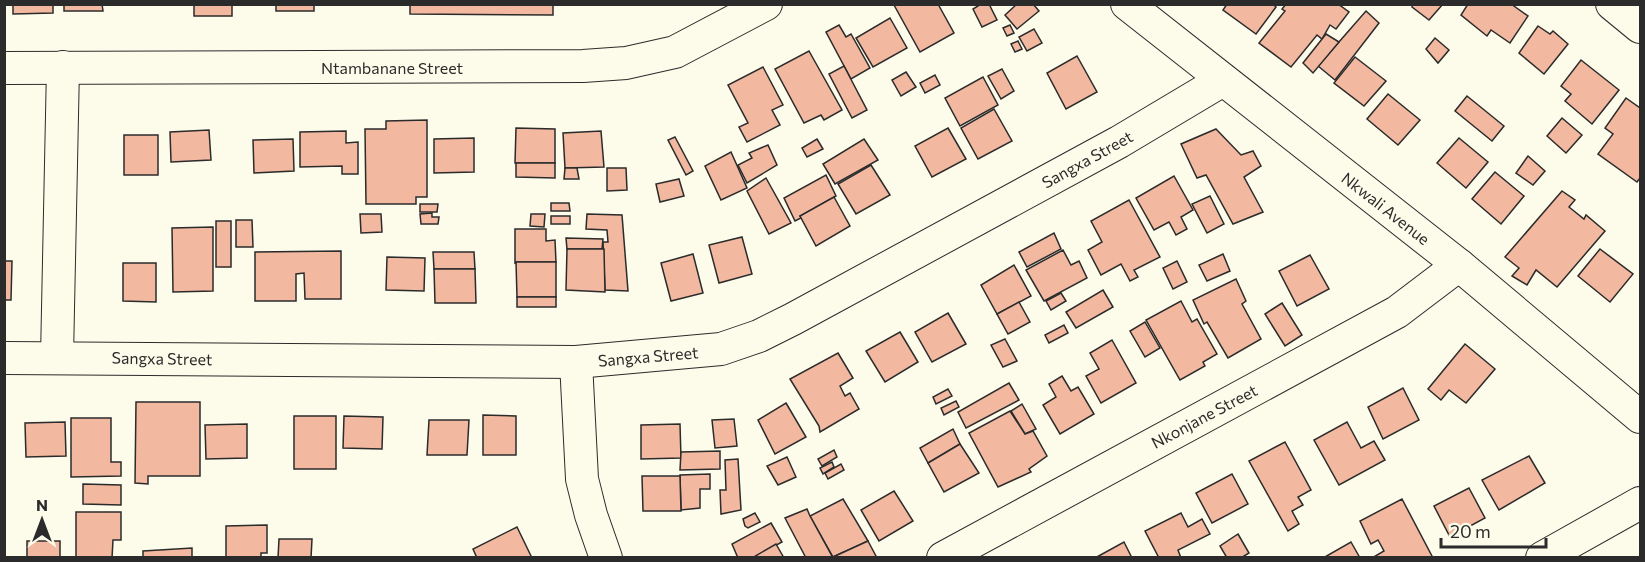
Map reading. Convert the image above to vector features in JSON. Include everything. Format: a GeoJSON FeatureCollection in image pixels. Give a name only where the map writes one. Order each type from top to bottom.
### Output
{"type":"FeatureCollection","features":[{"type":"Feature","properties":{"kind":"street","name":"Ntambanane Street"},"geometry":{"type":"LineString","coordinates":[[4,68],[583,66],[626,63],[675,52],[766,4]]}},
{"type":"Feature","properties":{"kind":"street","name":"Nkwali Avenue"},"geometry":{"type":"LineString","coordinates":[[1127,4],[1459,265],[1641,417]]}},
{"type":"Feature","properties":{"kind":"street"},"geometry":{"type":"LineString","coordinates":[[1612,4],[1641,27]]}},
{"type":"Feature","properties":{"kind":"street"},"geometry":{"type":"LineString","coordinates":[[57,357],[63,67]]}},
{"type":"Feature","properties":{"kind":"street","name":"Sangxa Street"},"geometry":{"type":"LineString","coordinates":[[4,358],[576,362],[721,349],[759,336],[793,320],[1119,142],[1223,80]]}},
{"type":"Feature","properties":{"kind":"street","name":"Nkonjane Street"},"geometry":{"type":"LineString","coordinates":[[943,558],[1397,312],[1459,265]]}},
{"type":"Feature","properties":{"kind":"street"},"geometry":{"type":"LineString","coordinates":[[576,362],[582,479],[591,515],[606,558]]}},
{"type":"Feature","properties":{"kind":"street"},"geometry":{"type":"LineString","coordinates":[[1542,558],[1641,503]]}},
{"type":"Feature","properties":{"kind":"building"},"geometry":{"type":"Polygon","coordinates":[[[13,4],[53,4],[53,13],[13,14],[13,4]]]}},
{"type":"Feature","properties":{"kind":"building"},"geometry":{"type":"Polygon","coordinates":[[[64,4],[102,4],[103,11],[64,11],[64,4]]]}},
{"type":"Feature","properties":{"kind":"building"},"geometry":{"type":"Polygon","coordinates":[[[194,4],[232,4],[232,16],[194,16],[194,4]]]}},
{"type":"Feature","properties":{"kind":"building"},"geometry":{"type":"Polygon","coordinates":[[[276,4],[314,4],[314,11],[276,11],[276,4]]]}},
{"type":"Feature","properties":{"kind":"building"},"geometry":{"type":"Polygon","coordinates":[[[410,4],[553,4],[553,15],[410,14],[410,4]]]}},
{"type":"Feature","properties":{"kind":"building"},"geometry":{"type":"Polygon","coordinates":[[[938,4],[954,33],[920,52],[894,5],[938,4]]]}},
{"type":"Feature","properties":{"kind":"building"},"geometry":{"type":"Polygon","coordinates":[[[981,4],[989,4],[997,20],[982,27],[973,9],[981,4]]]}},
{"type":"Feature","properties":{"kind":"building"},"geometry":{"type":"Polygon","coordinates":[[[1017,4],[1033,4],[1039,11],[1017,29],[1005,15],[1017,4]]]}},
{"type":"Feature","properties":{"kind":"building"},"geometry":{"type":"Polygon","coordinates":[[[1227,4],[1273,4],[1276,7],[1256,34],[1223,10],[1227,4]]]}},
{"type":"Feature","properties":{"kind":"building"},"geometry":{"type":"Polygon","coordinates":[[[1286,4],[1338,4],[1349,12],[1336,29],[1330,25],[1322,39],[1317,35],[1291,67],[1259,43],[1285,11],[1282,9],[1286,4]]]}},
{"type":"Feature","properties":{"kind":"building"},"geometry":{"type":"Polygon","coordinates":[[[1413,4],[1443,4],[1429,20],[1412,7],[1413,4]]]}},
{"type":"Feature","properties":{"kind":"building"},"geometry":{"type":"Polygon","coordinates":[[[1468,4],[1511,4],[1528,16],[1510,43],[1491,30],[1487,36],[1461,15],[1468,4]]]}},
{"type":"Feature","properties":{"kind":"building"},"geometry":{"type":"Polygon","coordinates":[[[1366,11],[1379,23],[1335,80],[1318,66],[1366,11]]]}},
{"type":"Feature","properties":{"kind":"building"},"geometry":{"type":"Polygon","coordinates":[[[890,18],[907,48],[873,67],[856,38],[890,18]]]}},
{"type":"Feature","properties":{"kind":"building"},"geometry":{"type":"Polygon","coordinates":[[[839,25],[846,37],[851,34],[870,68],[851,79],[826,32],[839,25]]]}},
{"type":"Feature","properties":{"kind":"building"},"geometry":{"type":"Polygon","coordinates":[[[1010,25],[1014,33],[1007,36],[1003,28],[1010,25]]]}},
{"type":"Feature","properties":{"kind":"building"},"geometry":{"type":"Polygon","coordinates":[[[1538,26],[1550,34],[1553,31],[1568,44],[1544,74],[1519,53],[1538,26]]]}},
{"type":"Feature","properties":{"kind":"building"},"geometry":{"type":"Polygon","coordinates":[[[1034,29],[1042,43],[1027,51],[1019,37],[1034,29]]]}},
{"type":"Feature","properties":{"kind":"building"},"geometry":{"type":"Polygon","coordinates":[[[1326,34],[1339,42],[1313,73],[1303,63],[1326,34]]]}},
{"type":"Feature","properties":{"kind":"building"},"geometry":{"type":"Polygon","coordinates":[[[1435,38],[1449,50],[1438,63],[1426,49],[1435,38]]]}},
{"type":"Feature","properties":{"kind":"building"},"geometry":{"type":"Polygon","coordinates":[[[1018,41],[1022,49],[1015,52],[1011,44],[1018,41]]]}},
{"type":"Feature","properties":{"kind":"building"},"geometry":{"type":"Polygon","coordinates":[[[809,51],[842,110],[824,120],[821,115],[804,123],[775,69],[809,51]]]}},
{"type":"Feature","properties":{"kind":"building"},"geometry":{"type":"Polygon","coordinates":[[[1077,56],[1097,92],[1066,109],[1047,73],[1077,56]]]}},
{"type":"Feature","properties":{"kind":"building"},"geometry":{"type":"Polygon","coordinates":[[[1355,57],[1386,81],[1364,106],[1334,83],[1355,57]]]}},
{"type":"Feature","properties":{"kind":"building"},"geometry":{"type":"Polygon","coordinates":[[[1581,60],[1619,90],[1592,124],[1565,101],[1571,94],[1561,86],[1581,60]]]}},
{"type":"Feature","properties":{"kind":"building"},"geometry":{"type":"Polygon","coordinates":[[[844,66],[867,110],[852,118],[829,74],[844,66]]]}},
{"type":"Feature","properties":{"kind":"building"},"geometry":{"type":"Polygon","coordinates":[[[763,67],[783,105],[772,110],[780,125],[747,142],[739,127],[748,123],[728,85],[763,67]]]}},
{"type":"Feature","properties":{"kind":"building"},"geometry":{"type":"Polygon","coordinates":[[[1002,69],[1014,91],[1001,99],[988,76],[1002,69]]]}},
{"type":"Feature","properties":{"kind":"building"},"geometry":{"type":"Polygon","coordinates":[[[906,72],[916,87],[901,96],[892,80],[906,72]]]}},
{"type":"Feature","properties":{"kind":"building"},"geometry":{"type":"Polygon","coordinates":[[[935,75],[940,85],[925,93],[920,83],[935,75]]]}},
{"type":"Feature","properties":{"kind":"building"},"geometry":{"type":"Polygon","coordinates":[[[983,77],[998,105],[960,126],[945,98],[983,77]]]}},
{"type":"Feature","properties":{"kind":"building"},"geometry":{"type":"Polygon","coordinates":[[[1388,94],[1420,120],[1398,145],[1367,119],[1388,94]]]}},
{"type":"Feature","properties":{"kind":"building"},"geometry":{"type":"Polygon","coordinates":[[[1467,96],[1504,126],[1492,141],[1455,111],[1467,96]]]}},
{"type":"Feature","properties":{"kind":"building"},"geometry":{"type":"Polygon","coordinates":[[[1626,98],[1640,108],[1640,178],[1637,182],[1598,154],[1613,134],[1605,128],[1626,98]]]}},
{"type":"Feature","properties":{"kind":"building"},"geometry":{"type":"Polygon","coordinates":[[[994,109],[1012,141],[978,159],[961,128],[994,109]]]}},
{"type":"Feature","properties":{"kind":"building"},"geometry":{"type":"Polygon","coordinates":[[[1562,118],[1582,135],[1566,153],[1547,136],[1562,118]]]}},
{"type":"Feature","properties":{"kind":"building"},"geometry":{"type":"Polygon","coordinates":[[[427,120],[427,197],[416,197],[416,204],[366,204],[365,129],[386,129],[386,121],[427,120]]]}},
{"type":"Feature","properties":{"kind":"building"},"geometry":{"type":"Polygon","coordinates":[[[516,128],[555,129],[555,163],[515,163],[516,128]]]}},
{"type":"Feature","properties":{"kind":"building"},"geometry":{"type":"Polygon","coordinates":[[[948,128],[966,159],[932,177],[915,146],[948,128]]]}},
{"type":"Feature","properties":{"kind":"building"},"geometry":{"type":"Polygon","coordinates":[[[1216,129],[1241,155],[1253,151],[1261,166],[1244,177],[1263,212],[1233,224],[1206,175],[1197,178],[1181,144],[1216,129]]]}},
{"type":"Feature","properties":{"kind":"building"},"geometry":{"type":"Polygon","coordinates":[[[209,130],[211,160],[171,162],[170,132],[209,130]]]}},
{"type":"Feature","properties":{"kind":"building"},"geometry":{"type":"Polygon","coordinates":[[[346,131],[346,143],[358,142],[358,174],[342,174],[342,166],[300,167],[300,132],[346,131]]]}},
{"type":"Feature","properties":{"kind":"building"},"geometry":{"type":"Polygon","coordinates":[[[601,131],[604,167],[565,168],[563,133],[601,131]]]}},
{"type":"Feature","properties":{"kind":"building"},"geometry":{"type":"Polygon","coordinates":[[[124,135],[158,135],[158,175],[124,175],[124,135]]]}},
{"type":"Feature","properties":{"kind":"building"},"geometry":{"type":"Polygon","coordinates":[[[675,137],[693,171],[686,175],[668,140],[675,137]]]}},
{"type":"Feature","properties":{"kind":"building"},"geometry":{"type":"Polygon","coordinates":[[[474,138],[474,172],[434,173],[434,139],[474,138]]]}},
{"type":"Feature","properties":{"kind":"building"},"geometry":{"type":"Polygon","coordinates":[[[1459,138],[1488,162],[1466,188],[1437,163],[1459,138]]]}},
{"type":"Feature","properties":{"kind":"building"},"geometry":{"type":"Polygon","coordinates":[[[293,139],[294,171],[254,173],[253,140],[293,139]]]}},
{"type":"Feature","properties":{"kind":"building"},"geometry":{"type":"Polygon","coordinates":[[[817,139],[823,149],[807,157],[802,148],[817,139]]]}},
{"type":"Feature","properties":{"kind":"building"},"geometry":{"type":"Polygon","coordinates":[[[864,139],[878,160],[835,184],[823,164],[864,139]]]}},
{"type":"Feature","properties":{"kind":"building"},"geometry":{"type":"Polygon","coordinates":[[[768,145],[777,165],[747,183],[738,165],[752,158],[749,153],[768,145]]]}},
{"type":"Feature","properties":{"kind":"building"},"geometry":{"type":"Polygon","coordinates":[[[731,152],[747,188],[721,200],[705,166],[731,152]]]}},
{"type":"Feature","properties":{"kind":"building"},"geometry":{"type":"Polygon","coordinates":[[[1528,156],[1545,171],[1533,185],[1516,173],[1528,156]]]}},
{"type":"Feature","properties":{"kind":"building"},"geometry":{"type":"Polygon","coordinates":[[[516,163],[555,163],[555,178],[516,177],[516,163]]]}},
{"type":"Feature","properties":{"kind":"building"},"geometry":{"type":"Polygon","coordinates":[[[871,165],[890,195],[856,214],[838,184],[871,165]]]}},
{"type":"Feature","properties":{"kind":"building"},"geometry":{"type":"Polygon","coordinates":[[[565,168],[577,168],[579,179],[564,179],[565,168]]]}},
{"type":"Feature","properties":{"kind":"building"},"geometry":{"type":"Polygon","coordinates":[[[607,168],[626,168],[627,190],[607,191],[607,168]]]}},
{"type":"Feature","properties":{"kind":"building"},"geometry":{"type":"Polygon","coordinates":[[[1495,172],[1524,196],[1501,224],[1472,199],[1495,172]]]}},
{"type":"Feature","properties":{"kind":"building"},"geometry":{"type":"Polygon","coordinates":[[[826,175],[836,196],[795,221],[784,198],[826,175]]]}},
{"type":"Feature","properties":{"kind":"building"},"geometry":{"type":"Polygon","coordinates":[[[1174,176],[1193,210],[1181,217],[1187,229],[1176,235],[1169,222],[1154,230],[1136,198],[1174,176]]]}},
{"type":"Feature","properties":{"kind":"building"},"geometry":{"type":"Polygon","coordinates":[[[766,178],[791,223],[769,234],[747,191],[766,178]]]}},
{"type":"Feature","properties":{"kind":"building"},"geometry":{"type":"Polygon","coordinates":[[[679,179],[684,196],[660,202],[656,184],[679,179]]]}},
{"type":"Feature","properties":{"kind":"building"},"geometry":{"type":"Polygon","coordinates":[[[1562,191],[1575,200],[1569,207],[1584,219],[1586,215],[1605,231],[1557,287],[1536,270],[1527,285],[1512,276],[1519,268],[1505,257],[1562,191]]]}},
{"type":"Feature","properties":{"kind":"building"},"geometry":{"type":"Polygon","coordinates":[[[1210,196],[1224,224],[1207,233],[1192,204],[1210,196]]]}},
{"type":"Feature","properties":{"kind":"building"},"geometry":{"type":"Polygon","coordinates":[[[834,197],[850,226],[816,246],[800,216],[834,197]]]}},
{"type":"Feature","properties":{"kind":"building"},"geometry":{"type":"Polygon","coordinates":[[[1129,200],[1160,257],[1134,270],[1138,277],[1130,281],[1121,264],[1101,275],[1088,250],[1102,242],[1091,221],[1129,200]]]}},
{"type":"Feature","properties":{"kind":"building"},"geometry":{"type":"Polygon","coordinates":[[[551,203],[569,203],[570,211],[551,211],[551,203]]]}},
{"type":"Feature","properties":{"kind":"building"},"geometry":{"type":"Polygon","coordinates":[[[420,204],[438,204],[437,212],[420,212],[420,204]]]}},
{"type":"Feature","properties":{"kind":"building"},"geometry":{"type":"Polygon","coordinates":[[[432,213],[432,217],[439,217],[438,224],[421,224],[420,214],[432,213]]]}},
{"type":"Feature","properties":{"kind":"building"},"geometry":{"type":"Polygon","coordinates":[[[360,214],[381,214],[382,232],[361,233],[360,214]]]}},
{"type":"Feature","properties":{"kind":"building"},"geometry":{"type":"Polygon","coordinates":[[[531,214],[545,214],[544,227],[530,226],[531,214]]]}},
{"type":"Feature","properties":{"kind":"building"},"geometry":{"type":"Polygon","coordinates":[[[587,214],[622,215],[628,291],[605,290],[603,242],[608,242],[607,230],[586,229],[587,214]]]}},
{"type":"Feature","properties":{"kind":"building"},"geometry":{"type":"Polygon","coordinates":[[[551,216],[570,216],[570,224],[551,224],[551,216]]]}},
{"type":"Feature","properties":{"kind":"building"},"geometry":{"type":"Polygon","coordinates":[[[236,220],[252,220],[253,247],[236,247],[236,220]]]}},
{"type":"Feature","properties":{"kind":"building"},"geometry":{"type":"Polygon","coordinates":[[[216,221],[231,221],[231,267],[216,267],[216,221]]]}},
{"type":"Feature","properties":{"kind":"building"},"geometry":{"type":"Polygon","coordinates":[[[213,227],[213,291],[173,292],[172,228],[213,227]]]}},
{"type":"Feature","properties":{"kind":"building"},"geometry":{"type":"Polygon","coordinates":[[[515,229],[546,229],[546,241],[555,240],[556,262],[516,262],[515,264],[515,229]]]}},
{"type":"Feature","properties":{"kind":"building"},"geometry":{"type":"Polygon","coordinates":[[[1054,233],[1061,249],[1027,267],[1019,252],[1054,233]]]}},
{"type":"Feature","properties":{"kind":"building"},"geometry":{"type":"Polygon","coordinates":[[[742,237],[752,274],[719,283],[709,245],[742,237]]]}},
{"type":"Feature","properties":{"kind":"building"},"geometry":{"type":"Polygon","coordinates":[[[566,238],[603,239],[602,249],[567,249],[566,238]]]}},
{"type":"Feature","properties":{"kind":"building"},"geometry":{"type":"Polygon","coordinates":[[[567,249],[604,249],[605,292],[566,290],[567,249]]]}},
{"type":"Feature","properties":{"kind":"building"},"geometry":{"type":"Polygon","coordinates":[[[1600,249],[1633,274],[1610,302],[1578,276],[1600,249]]]}},
{"type":"Feature","properties":{"kind":"building"},"geometry":{"type":"Polygon","coordinates":[[[1063,250],[1071,265],[1079,261],[1087,278],[1044,301],[1026,270],[1063,250]]]}},
{"type":"Feature","properties":{"kind":"building"},"geometry":{"type":"Polygon","coordinates":[[[341,251],[341,299],[305,299],[304,273],[296,274],[296,301],[255,301],[255,252],[341,251]]]}},
{"type":"Feature","properties":{"kind":"building"},"geometry":{"type":"Polygon","coordinates":[[[433,252],[474,252],[475,269],[434,269],[433,252]]]}},
{"type":"Feature","properties":{"kind":"building"},"geometry":{"type":"Polygon","coordinates":[[[693,254],[703,293],[671,301],[661,263],[693,254]]]}},
{"type":"Feature","properties":{"kind":"building"},"geometry":{"type":"Polygon","coordinates":[[[1223,254],[1230,271],[1207,281],[1199,265],[1223,254]]]}},
{"type":"Feature","properties":{"kind":"building"},"geometry":{"type":"Polygon","coordinates":[[[1310,255],[1329,289],[1297,306],[1279,271],[1310,255]]]}},
{"type":"Feature","properties":{"kind":"building"},"geometry":{"type":"Polygon","coordinates":[[[387,257],[425,258],[424,291],[386,290],[387,257]]]}},
{"type":"Feature","properties":{"kind":"building"},"geometry":{"type":"Polygon","coordinates":[[[4,261],[12,261],[11,300],[4,300],[4,261]]]}},
{"type":"Feature","properties":{"kind":"building"},"geometry":{"type":"Polygon","coordinates":[[[1177,261],[1187,282],[1173,289],[1163,268],[1177,261]]]}},
{"type":"Feature","properties":{"kind":"building"},"geometry":{"type":"Polygon","coordinates":[[[516,262],[556,262],[556,297],[517,297],[516,262]]]}},
{"type":"Feature","properties":{"kind":"building"},"geometry":{"type":"Polygon","coordinates":[[[123,263],[156,263],[156,302],[123,301],[123,263]]]}},
{"type":"Feature","properties":{"kind":"building"},"geometry":{"type":"Polygon","coordinates":[[[1014,265],[1031,296],[997,314],[981,285],[1014,265]]]}},
{"type":"Feature","properties":{"kind":"building"},"geometry":{"type":"Polygon","coordinates":[[[434,269],[475,269],[476,303],[435,303],[434,269]]]}},
{"type":"Feature","properties":{"kind":"building"},"geometry":{"type":"Polygon","coordinates":[[[1236,279],[1246,301],[1242,304],[1261,339],[1228,358],[1207,322],[1204,324],[1193,300],[1236,279]]]}},
{"type":"Feature","properties":{"kind":"building"},"geometry":{"type":"Polygon","coordinates":[[[1103,290],[1113,307],[1076,328],[1066,312],[1103,290]]]}},
{"type":"Feature","properties":{"kind":"building"},"geometry":{"type":"Polygon","coordinates":[[[1061,293],[1066,301],[1051,310],[1046,301],[1061,293]]]}},
{"type":"Feature","properties":{"kind":"building"},"geometry":{"type":"Polygon","coordinates":[[[517,297],[556,297],[556,307],[517,307],[517,297]]]}},
{"type":"Feature","properties":{"kind":"building"},"geometry":{"type":"Polygon","coordinates":[[[1181,301],[1192,322],[1197,319],[1217,354],[1203,362],[1205,366],[1180,380],[1146,320],[1181,301]]]}},
{"type":"Feature","properties":{"kind":"building"},"geometry":{"type":"Polygon","coordinates":[[[1019,302],[1030,322],[1008,334],[997,314],[1019,302]]]}},
{"type":"Feature","properties":{"kind":"building"},"geometry":{"type":"Polygon","coordinates":[[[1282,303],[1302,335],[1285,346],[1265,314],[1282,303]]]}},
{"type":"Feature","properties":{"kind":"building"},"geometry":{"type":"Polygon","coordinates":[[[948,313],[966,344],[932,362],[915,332],[948,313]]]}},
{"type":"Feature","properties":{"kind":"building"},"geometry":{"type":"Polygon","coordinates":[[[1145,322],[1160,348],[1145,357],[1130,331],[1145,322]]]}},
{"type":"Feature","properties":{"kind":"building"},"geometry":{"type":"Polygon","coordinates":[[[1064,325],[1068,333],[1049,343],[1045,335],[1064,325]]]}},
{"type":"Feature","properties":{"kind":"building"},"geometry":{"type":"Polygon","coordinates":[[[900,332],[918,362],[885,382],[866,351],[900,332]]]}},
{"type":"Feature","properties":{"kind":"building"},"geometry":{"type":"Polygon","coordinates":[[[1005,339],[1017,361],[1003,367],[991,345],[1005,339]]]}},
{"type":"Feature","properties":{"kind":"building"},"geometry":{"type":"Polygon","coordinates":[[[1112,340],[1136,383],[1101,403],[1086,376],[1099,369],[1090,353],[1112,340]]]}},
{"type":"Feature","properties":{"kind":"building"},"geometry":{"type":"Polygon","coordinates":[[[1465,344],[1495,369],[1466,403],[1449,390],[1441,400],[1428,389],[1465,344]]]}},
{"type":"Feature","properties":{"kind":"building"},"geometry":{"type":"Polygon","coordinates":[[[838,353],[853,378],[840,386],[845,396],[850,393],[859,409],[820,432],[819,426],[790,379],[838,353]]]}},
{"type":"Feature","properties":{"kind":"building"},"geometry":{"type":"Polygon","coordinates":[[[1062,376],[1071,391],[1078,387],[1094,414],[1060,434],[1043,405],[1056,397],[1049,384],[1062,376]]]}},
{"type":"Feature","properties":{"kind":"building"},"geometry":{"type":"Polygon","coordinates":[[[1009,383],[1019,400],[966,428],[958,412],[1009,383]]]}},
{"type":"Feature","properties":{"kind":"building"},"geometry":{"type":"Polygon","coordinates":[[[1403,388],[1419,420],[1383,439],[1368,407],[1403,388]]]}},
{"type":"Feature","properties":{"kind":"building"},"geometry":{"type":"Polygon","coordinates":[[[948,389],[952,396],[936,404],[933,397],[948,389]]]}},
{"type":"Feature","properties":{"kind":"building"},"geometry":{"type":"Polygon","coordinates":[[[956,401],[959,407],[944,415],[941,408],[956,401]]]}},
{"type":"Feature","properties":{"kind":"building"},"geometry":{"type":"Polygon","coordinates":[[[136,402],[200,402],[200,476],[148,476],[148,484],[135,483],[136,402]]]}},
{"type":"Feature","properties":{"kind":"building"},"geometry":{"type":"Polygon","coordinates":[[[786,403],[806,437],[775,454],[758,420],[786,403]]]}},
{"type":"Feature","properties":{"kind":"building"},"geometry":{"type":"Polygon","coordinates":[[[1022,404],[1036,429],[1025,434],[1011,411],[1022,404]]]}},
{"type":"Feature","properties":{"kind":"building"},"geometry":{"type":"Polygon","coordinates":[[[1010,411],[1025,434],[1033,431],[1047,456],[1029,469],[1031,472],[998,487],[969,433],[1010,411]]]}},
{"type":"Feature","properties":{"kind":"building"},"geometry":{"type":"Polygon","coordinates":[[[483,415],[516,416],[516,455],[483,455],[483,415]]]}},
{"type":"Feature","properties":{"kind":"building"},"geometry":{"type":"Polygon","coordinates":[[[294,416],[336,416],[336,469],[294,469],[294,416]]]}},
{"type":"Feature","properties":{"kind":"building"},"geometry":{"type":"Polygon","coordinates":[[[344,416],[383,417],[382,449],[343,448],[344,416]]]}},
{"type":"Feature","properties":{"kind":"building"},"geometry":{"type":"Polygon","coordinates":[[[71,418],[111,418],[111,462],[121,462],[121,476],[71,477],[71,418]]]}},
{"type":"Feature","properties":{"kind":"building"},"geometry":{"type":"Polygon","coordinates":[[[734,419],[737,446],[715,448],[712,420],[734,419]]]}},
{"type":"Feature","properties":{"kind":"building"},"geometry":{"type":"Polygon","coordinates":[[[429,420],[469,420],[467,455],[427,455],[429,420]]]}},
{"type":"Feature","properties":{"kind":"building"},"geometry":{"type":"Polygon","coordinates":[[[65,422],[66,456],[26,457],[25,423],[65,422]]]}},
{"type":"Feature","properties":{"kind":"building"},"geometry":{"type":"Polygon","coordinates":[[[1347,422],[1361,448],[1374,441],[1385,460],[1339,485],[1314,440],[1347,422]]]}},
{"type":"Feature","properties":{"kind":"building"},"geometry":{"type":"Polygon","coordinates":[[[247,424],[247,458],[206,459],[205,425],[247,424]]]}},
{"type":"Feature","properties":{"kind":"building"},"geometry":{"type":"Polygon","coordinates":[[[680,424],[681,458],[641,459],[641,425],[680,424]]]}},
{"type":"Feature","properties":{"kind":"building"},"geometry":{"type":"Polygon","coordinates":[[[953,429],[960,444],[928,463],[920,448],[953,429]]]}},
{"type":"Feature","properties":{"kind":"building"},"geometry":{"type":"Polygon","coordinates":[[[1285,442],[1311,490],[1298,497],[1303,505],[1292,511],[1299,524],[1288,531],[1249,461],[1285,442]]]}},
{"type":"Feature","properties":{"kind":"building"},"geometry":{"type":"Polygon","coordinates":[[[960,444],[979,473],[944,492],[928,463],[960,444]]]}},
{"type":"Feature","properties":{"kind":"building"},"geometry":{"type":"Polygon","coordinates":[[[834,450],[837,457],[822,466],[818,459],[834,450]]]}},
{"type":"Feature","properties":{"kind":"building"},"geometry":{"type":"Polygon","coordinates":[[[720,451],[720,469],[680,470],[681,452],[720,451]]]}},
{"type":"Feature","properties":{"kind":"building"},"geometry":{"type":"Polygon","coordinates":[[[1529,456],[1545,483],[1499,510],[1482,480],[1529,456]]]}},
{"type":"Feature","properties":{"kind":"building"},"geometry":{"type":"Polygon","coordinates":[[[787,457],[796,477],[778,485],[767,466],[787,457]]]}},
{"type":"Feature","properties":{"kind":"building"},"geometry":{"type":"Polygon","coordinates":[[[738,459],[741,510],[721,514],[720,490],[726,490],[725,460],[738,459]]]}},
{"type":"Feature","properties":{"kind":"building"},"geometry":{"type":"Polygon","coordinates":[[[832,462],[834,467],[823,474],[820,468],[832,462]]]}},
{"type":"Feature","properties":{"kind":"building"},"geometry":{"type":"Polygon","coordinates":[[[841,464],[844,470],[828,479],[825,473],[841,464]]]}},
{"type":"Feature","properties":{"kind":"building"},"geometry":{"type":"Polygon","coordinates":[[[710,474],[710,489],[700,489],[700,508],[681,510],[680,475],[710,474]]]}},
{"type":"Feature","properties":{"kind":"building"},"geometry":{"type":"Polygon","coordinates":[[[1232,474],[1248,504],[1212,523],[1196,493],[1232,474]]]}},
{"type":"Feature","properties":{"kind":"building"},"geometry":{"type":"Polygon","coordinates":[[[642,476],[680,476],[681,511],[643,511],[642,476]]]}},
{"type":"Feature","properties":{"kind":"building"},"geometry":{"type":"Polygon","coordinates":[[[83,484],[121,485],[121,505],[83,504],[83,484]]]}},
{"type":"Feature","properties":{"kind":"building"},"geometry":{"type":"Polygon","coordinates":[[[1469,488],[1485,518],[1450,537],[1434,506],[1469,488]]]}},
{"type":"Feature","properties":{"kind":"building"},"geometry":{"type":"Polygon","coordinates":[[[894,491],[913,521],[879,541],[861,510],[894,491]]]}},
{"type":"Feature","properties":{"kind":"building"},"geometry":{"type":"Polygon","coordinates":[[[843,499],[868,541],[833,557],[810,516],[843,499]]]}},
{"type":"Feature","properties":{"kind":"building"},"geometry":{"type":"Polygon","coordinates":[[[1402,499],[1433,558],[1372,558],[1384,551],[1378,540],[1371,544],[1360,521],[1402,499]]]}},
{"type":"Feature","properties":{"kind":"building"},"geometry":{"type":"Polygon","coordinates":[[[807,509],[833,558],[806,558],[785,518],[807,509]]]}},
{"type":"Feature","properties":{"kind":"building"},"geometry":{"type":"Polygon","coordinates":[[[76,512],[121,512],[121,540],[113,540],[112,558],[76,558],[76,512]]]}},
{"type":"Feature","properties":{"kind":"building"},"geometry":{"type":"Polygon","coordinates":[[[755,513],[760,522],[748,528],[743,519],[755,513]]]}},
{"type":"Feature","properties":{"kind":"building"},"geometry":{"type":"Polygon","coordinates":[[[1181,513],[1188,527],[1202,519],[1210,534],[1178,550],[1181,558],[1159,558],[1145,531],[1181,513]]]}},
{"type":"Feature","properties":{"kind":"building"},"geometry":{"type":"Polygon","coordinates":[[[771,523],[782,542],[753,558],[738,558],[732,544],[771,523]]]}},
{"type":"Feature","properties":{"kind":"building"},"geometry":{"type":"Polygon","coordinates":[[[267,525],[267,553],[261,553],[261,558],[226,558],[226,526],[267,525]]]}},
{"type":"Feature","properties":{"kind":"building"},"geometry":{"type":"Polygon","coordinates":[[[517,527],[532,558],[477,558],[473,549],[517,527]]]}},
{"type":"Feature","properties":{"kind":"building"},"geometry":{"type":"Polygon","coordinates":[[[1238,534],[1249,553],[1241,558],[1227,558],[1220,546],[1238,534]]]}},
{"type":"Feature","properties":{"kind":"building"},"geometry":{"type":"Polygon","coordinates":[[[279,539],[312,539],[311,558],[278,558],[279,539]]]}},
{"type":"Feature","properties":{"kind":"building"},"geometry":{"type":"Polygon","coordinates":[[[27,541],[60,541],[60,558],[27,558],[27,541]]]}},
{"type":"Feature","properties":{"kind":"building"},"geometry":{"type":"Polygon","coordinates":[[[868,541],[877,558],[833,557],[868,541]]]}},
{"type":"Feature","properties":{"kind":"building"},"geometry":{"type":"Polygon","coordinates":[[[1124,542],[1132,558],[1095,558],[1124,542]]]}},
{"type":"Feature","properties":{"kind":"building"},"geometry":{"type":"Polygon","coordinates":[[[1351,542],[1360,558],[1323,558],[1351,542]]]}},
{"type":"Feature","properties":{"kind":"building"},"geometry":{"type":"Polygon","coordinates":[[[776,544],[784,558],[752,558],[776,544]]]}},
{"type":"Feature","properties":{"kind":"building"},"geometry":{"type":"Polygon","coordinates":[[[192,548],[192,558],[143,558],[143,551],[192,548]]]}}]}
